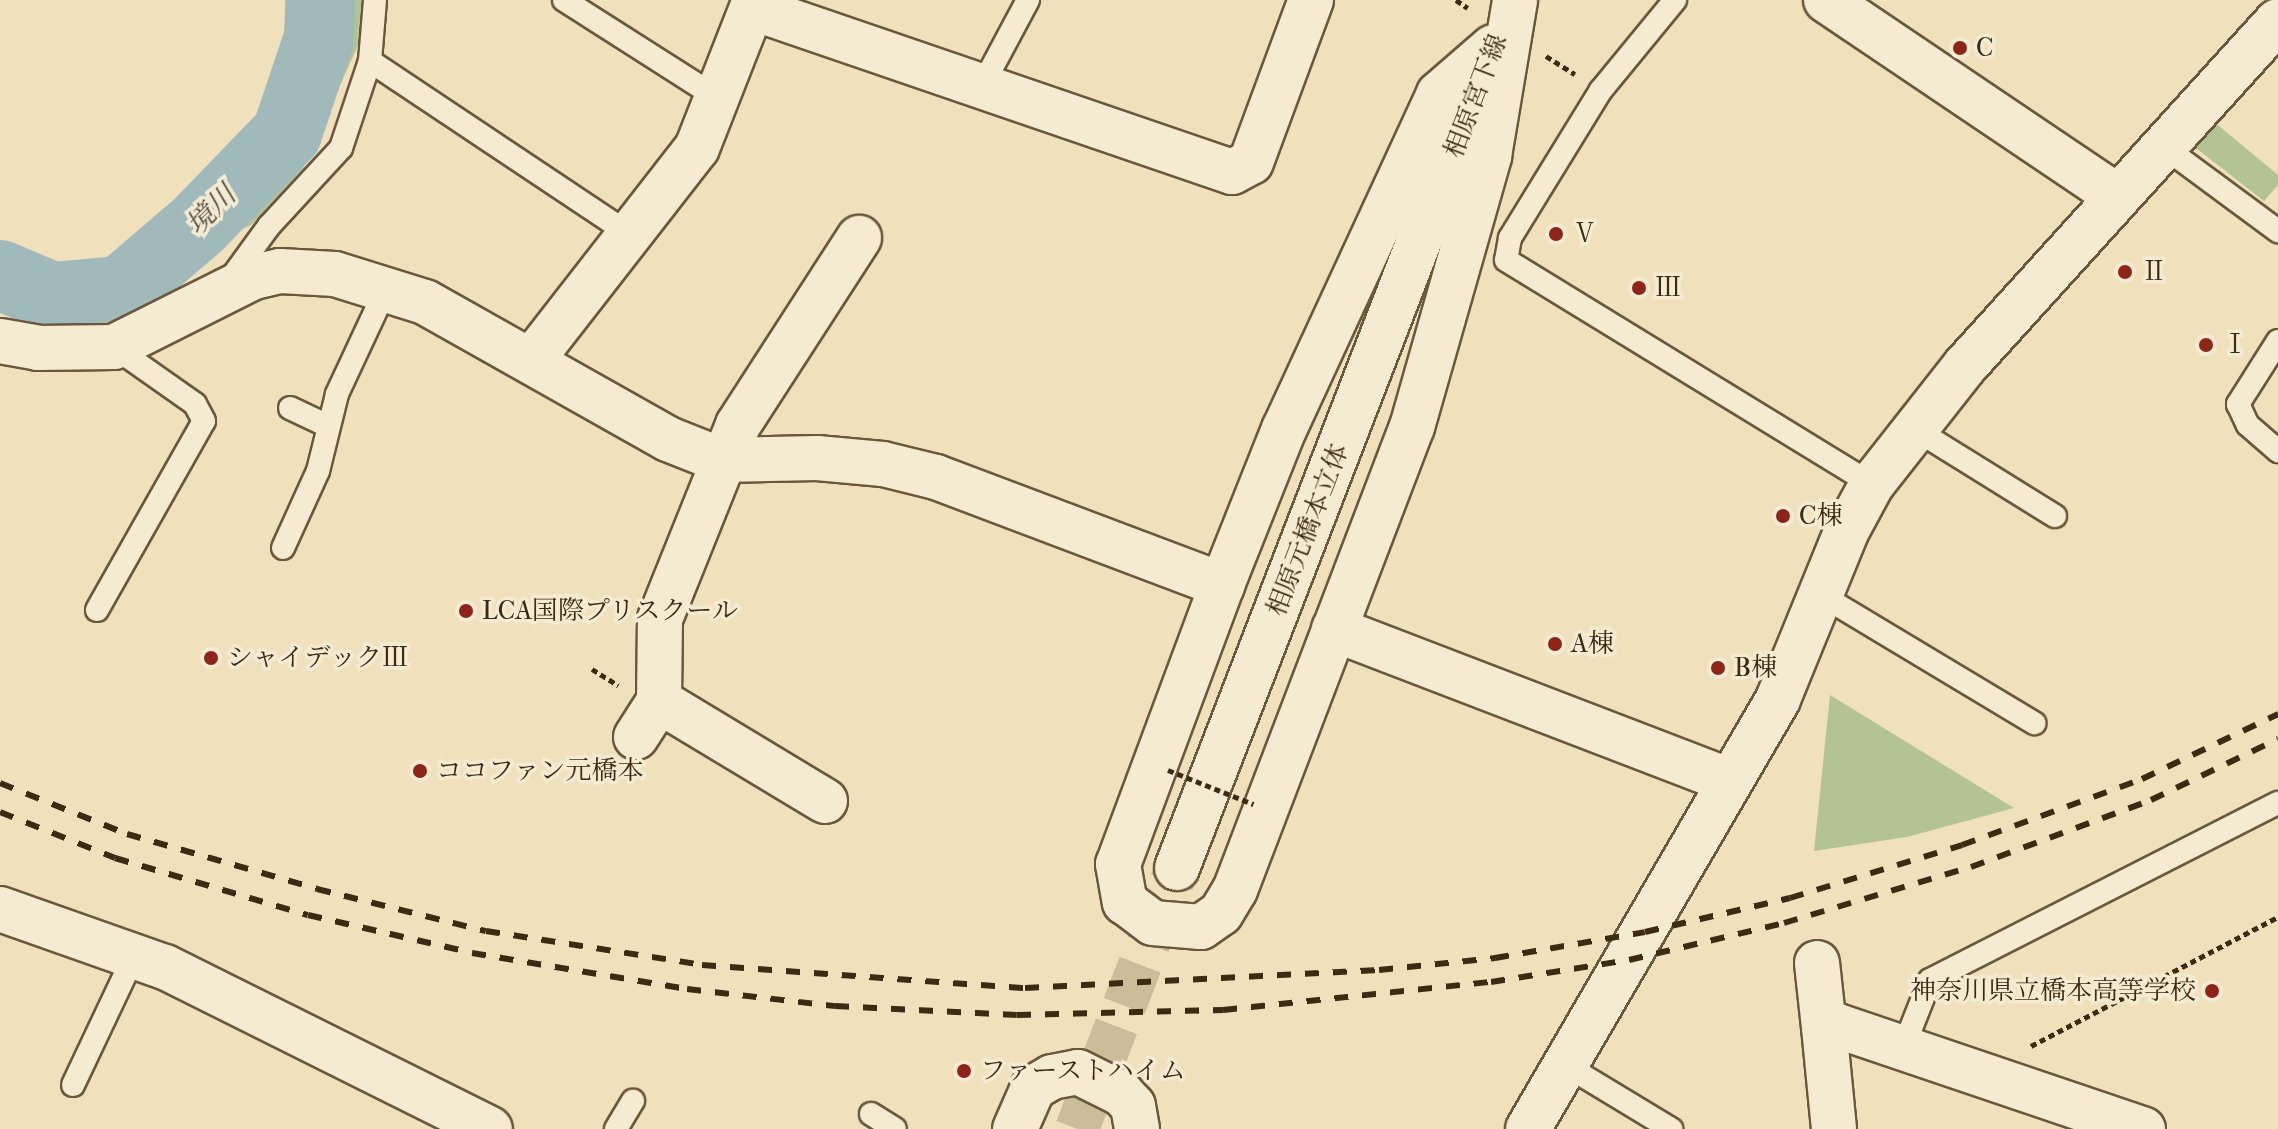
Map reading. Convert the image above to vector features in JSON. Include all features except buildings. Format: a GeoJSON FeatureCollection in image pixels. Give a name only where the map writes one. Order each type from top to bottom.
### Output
{"type":"FeatureCollection","features":[{"type":"Feature","properties":{"kind":"street"},"geometry":{"type":"LineString","coordinates":[[531,361],[697,148],[754,4],[981,88],[1232,172],[1251,162],[1311,0]]}},
{"type":"Feature","properties":{"kind":"street"},"geometry":{"type":"LineString","coordinates":[[1493,47],[1439,94],[1284,429],[1222,585],[1118,864],[1119,891],[1125,902],[1153,923],[1201,927],[1228,902],[1412,427],[1489,156],[1513,0]]}},
{"type":"Feature","properties":{"kind":"street","name":"相原宮下線"},"geometry":{"type":"LineString","coordinates":[[1440,192],[1513,0]]}},
{"type":"Feature","properties":{"kind":"street"},"geometry":{"type":"LineString","coordinates":[[1826,0],[2117,196]]}},
{"type":"Feature","properties":{"kind":"street"},"geometry":{"type":"LineString","coordinates":[[1528,1129],[1567,1066],[1728,780],[1778,699],[1872,484],[1913,428],[2117,196],[2278,21]]}},
{"type":"Feature","properties":{"kind":"street","name":"相原元橋本立体"},"geometry":{"type":"LineString","coordinates":[[1177,868],[1440,192]]}},
{"type":"Feature","properties":{"kind":"street"},"geometry":{"type":"LineString","coordinates":[[825,801],[648,719],[660,619],[721,460],[859,238]]}},
{"type":"Feature","properties":{"kind":"street"},"geometry":{"type":"LineString","coordinates":[[0,341],[38,348],[114,347],[223,288],[267,273],[295,271],[387,287],[531,361],[668,439],[721,460],[817,458],[883,464],[936,477],[1222,585]]}},
{"type":"Feature","properties":{"kind":"street"},"geometry":{"type":"LineString","coordinates":[[1334,629],[1728,780]]}},
{"type":"Feature","properties":{"kind":"street"},"geometry":{"type":"LineString","coordinates":[[0,909],[134,956],[490,1129]]}},
{"type":"Feature","properties":{"kind":"street"},"geometry":{"type":"LineString","coordinates":[[1817,963],[1834,1129]]}},
{"type":"Feature","properties":{"kind":"street"},"geometry":{"type":"LineString","coordinates":[[1824,1027],[1845,1028],[1904,1046],[2143,1129]]}},
{"type":"Feature","properties":{"kind":"street"},"geometry":{"type":"LineString","coordinates":[[1015,1129],[1033,1088],[1052,1077],[1078,1072],[1122,1094],[1133,1106],[1137,1129]]}},
{"type":"Feature","properties":{"kind":"lane"},"geometry":{"type":"LineString","coordinates":[[223,288],[269,226],[341,148],[370,61],[375,0]]}},
{"type":"Feature","properties":{"kind":"lane"},"geometry":{"type":"LineString","coordinates":[[564,0],[716,97]]}},
{"type":"Feature","properties":{"kind":"lane"},"geometry":{"type":"LineString","coordinates":[[981,88],[1028,0]]}},
{"type":"Feature","properties":{"kind":"lane"},"geometry":{"type":"LineString","coordinates":[[1675,0],[1601,90],[1510,238],[1506,260],[1872,484]]}},
{"type":"Feature","properties":{"kind":"lane"},"geometry":{"type":"LineString","coordinates":[[370,61],[631,235]]}},
{"type":"Feature","properties":{"kind":"lane"},"geometry":{"type":"LineString","coordinates":[[2164,147],[2278,231]]}},
{"type":"Feature","properties":{"kind":"lane"},"geometry":{"type":"LineString","coordinates":[[283,548],[318,471],[337,394],[387,287]]}},
{"type":"Feature","properties":{"kind":"lane"},"geometry":{"type":"LineString","coordinates":[[2278,341],[2238,404],[2248,425],[2278,451]]}},
{"type":"Feature","properties":{"kind":"lane"},"geometry":{"type":"LineString","coordinates":[[97,610],[204,421],[195,404],[114,347]]}},
{"type":"Feature","properties":{"kind":"lane"},"geometry":{"type":"LineString","coordinates":[[290,408],[328,426]]}},
{"type":"Feature","properties":{"kind":"lane"},"geometry":{"type":"LineString","coordinates":[[1913,428],[2055,516]]}},
{"type":"Feature","properties":{"kind":"lane"},"geometry":{"type":"LineString","coordinates":[[1821,595],[2034,723]]}},
{"type":"Feature","properties":{"kind":"lane"},"geometry":{"type":"LineString","coordinates":[[1904,1046],[1930,980],[2278,803]]}},
{"type":"Feature","properties":{"kind":"lane"},"geometry":{"type":"LineString","coordinates":[[73,1085],[134,956]]}},
{"type":"Feature","properties":{"kind":"lane"},"geometry":{"type":"LineString","coordinates":[[1567,1066],[1671,1129]]}},
{"type":"Feature","properties":{"kind":"lane"},"geometry":{"type":"LineString","coordinates":[[616,1129],[633,1101]]}},
{"type":"Feature","properties":{"kind":"lane"},"geometry":{"type":"LineString","coordinates":[[871,1114],[895,1129]]}},
{"type":"Feature","properties":{"kind":"path"},"geometry":{"type":"LineString","coordinates":[[1456,0],[1468,8]]}},
{"type":"Feature","properties":{"kind":"path"},"geometry":{"type":"LineString","coordinates":[[1542,53],[1601,90]]}},
{"type":"Feature","properties":{"kind":"path"},"geometry":{"type":"LineString","coordinates":[[1168,770],[1253,804]]}},
{"type":"Feature","properties":{"kind":"path"},"geometry":{"type":"LineString","coordinates":[[1980,1073],[2278,917]]}},
{"type":"Feature","properties":{"kind":"green space"},"geometry":{"type":"Polygon","coordinates":[[[345,0],[368,0],[360,41],[302,170],[251,225],[188,254],[345,17],[345,0]]]}},
{"type":"Feature","properties":{"kind":"green space"},"geometry":{"type":"Polygon","coordinates":[[[2213,121],[2278,175],[2278,185],[2264,201],[2192,145],[2213,121]]]}},
{"type":"Feature","properties":{"kind":"green space"},"geometry":{"type":"Polygon","coordinates":[[[1830,695],[2014,808],[1907,837],[1814,851],[1830,695]]]}},
{"type":"Feature","properties":{"kind":"waterway","name":"境川"},"geometry":{"type":"LineString","coordinates":[[0,275],[52,297],[121,291],[198,225],[287,133],[319,38],[320,0]]}},
{"type":"Feature","properties":{"kind":"tunnel"},"geometry":{"type":"LineString","coordinates":[[1077,1129],[1177,868]]}},
{"type":"Feature","properties":{"kind":"railway"},"geometry":{"type":"LineString","coordinates":[[0,783],[127,834],[317,889],[486,931],[702,965],[1025,988],[1379,970],[1495,958],[1645,932],[1790,898],[1962,845],[2142,779],[2278,714]]}},
{"type":"Feature","properties":{"kind":"railway"},"geometry":{"type":"LineString","coordinates":[[0,812],[115,858],[308,915],[472,953],[687,989],[835,1006],[1017,1015],[1223,1010],[1491,982],[1629,960],[1784,923],[1971,867],[2151,800],[2278,739]]}},
{"type":"Feature","properties":{"kind":"place","name":"C"},"geometry":{"type":"Point","coordinates":[1960,48]}},
{"type":"Feature","properties":{"kind":"place","name":"Ⅴ"},"geometry":{"type":"Point","coordinates":[1556,234]}},
{"type":"Feature","properties":{"kind":"place","name":"Ⅱ"},"geometry":{"type":"Point","coordinates":[2125,272]}},
{"type":"Feature","properties":{"kind":"place","name":"Ⅲ"},"geometry":{"type":"Point","coordinates":[1639,288]}},
{"type":"Feature","properties":{"kind":"place","name":"Ⅰ"},"geometry":{"type":"Point","coordinates":[2206,345]}},
{"type":"Feature","properties":{"kind":"place","name":"C棟"},"geometry":{"type":"Point","coordinates":[1783,516]}},
{"type":"Feature","properties":{"kind":"place","name":"LCA国際プリスクール"},"geometry":{"type":"Point","coordinates":[466,611]}},
{"type":"Feature","properties":{"kind":"place","name":"A棟"},"geometry":{"type":"Point","coordinates":[1555,644]}},
{"type":"Feature","properties":{"kind":"place","name":"シャイデックⅢ"},"geometry":{"type":"Point","coordinates":[211,658]}},
{"type":"Feature","properties":{"kind":"place","name":"B棟"},"geometry":{"type":"Point","coordinates":[1718,668]}},
{"type":"Feature","properties":{"kind":"place","name":"ココファン元橋本"},"geometry":{"type":"Point","coordinates":[420,771]}},
{"type":"Feature","properties":{"kind":"place","name":"神奈川県立橋本高等学校"},"geometry":{"type":"Point","coordinates":[2212,991]}},
{"type":"Feature","properties":{"kind":"place","name":"ファーストハイム"},"geometry":{"type":"Point","coordinates":[964,1071]}}]}
